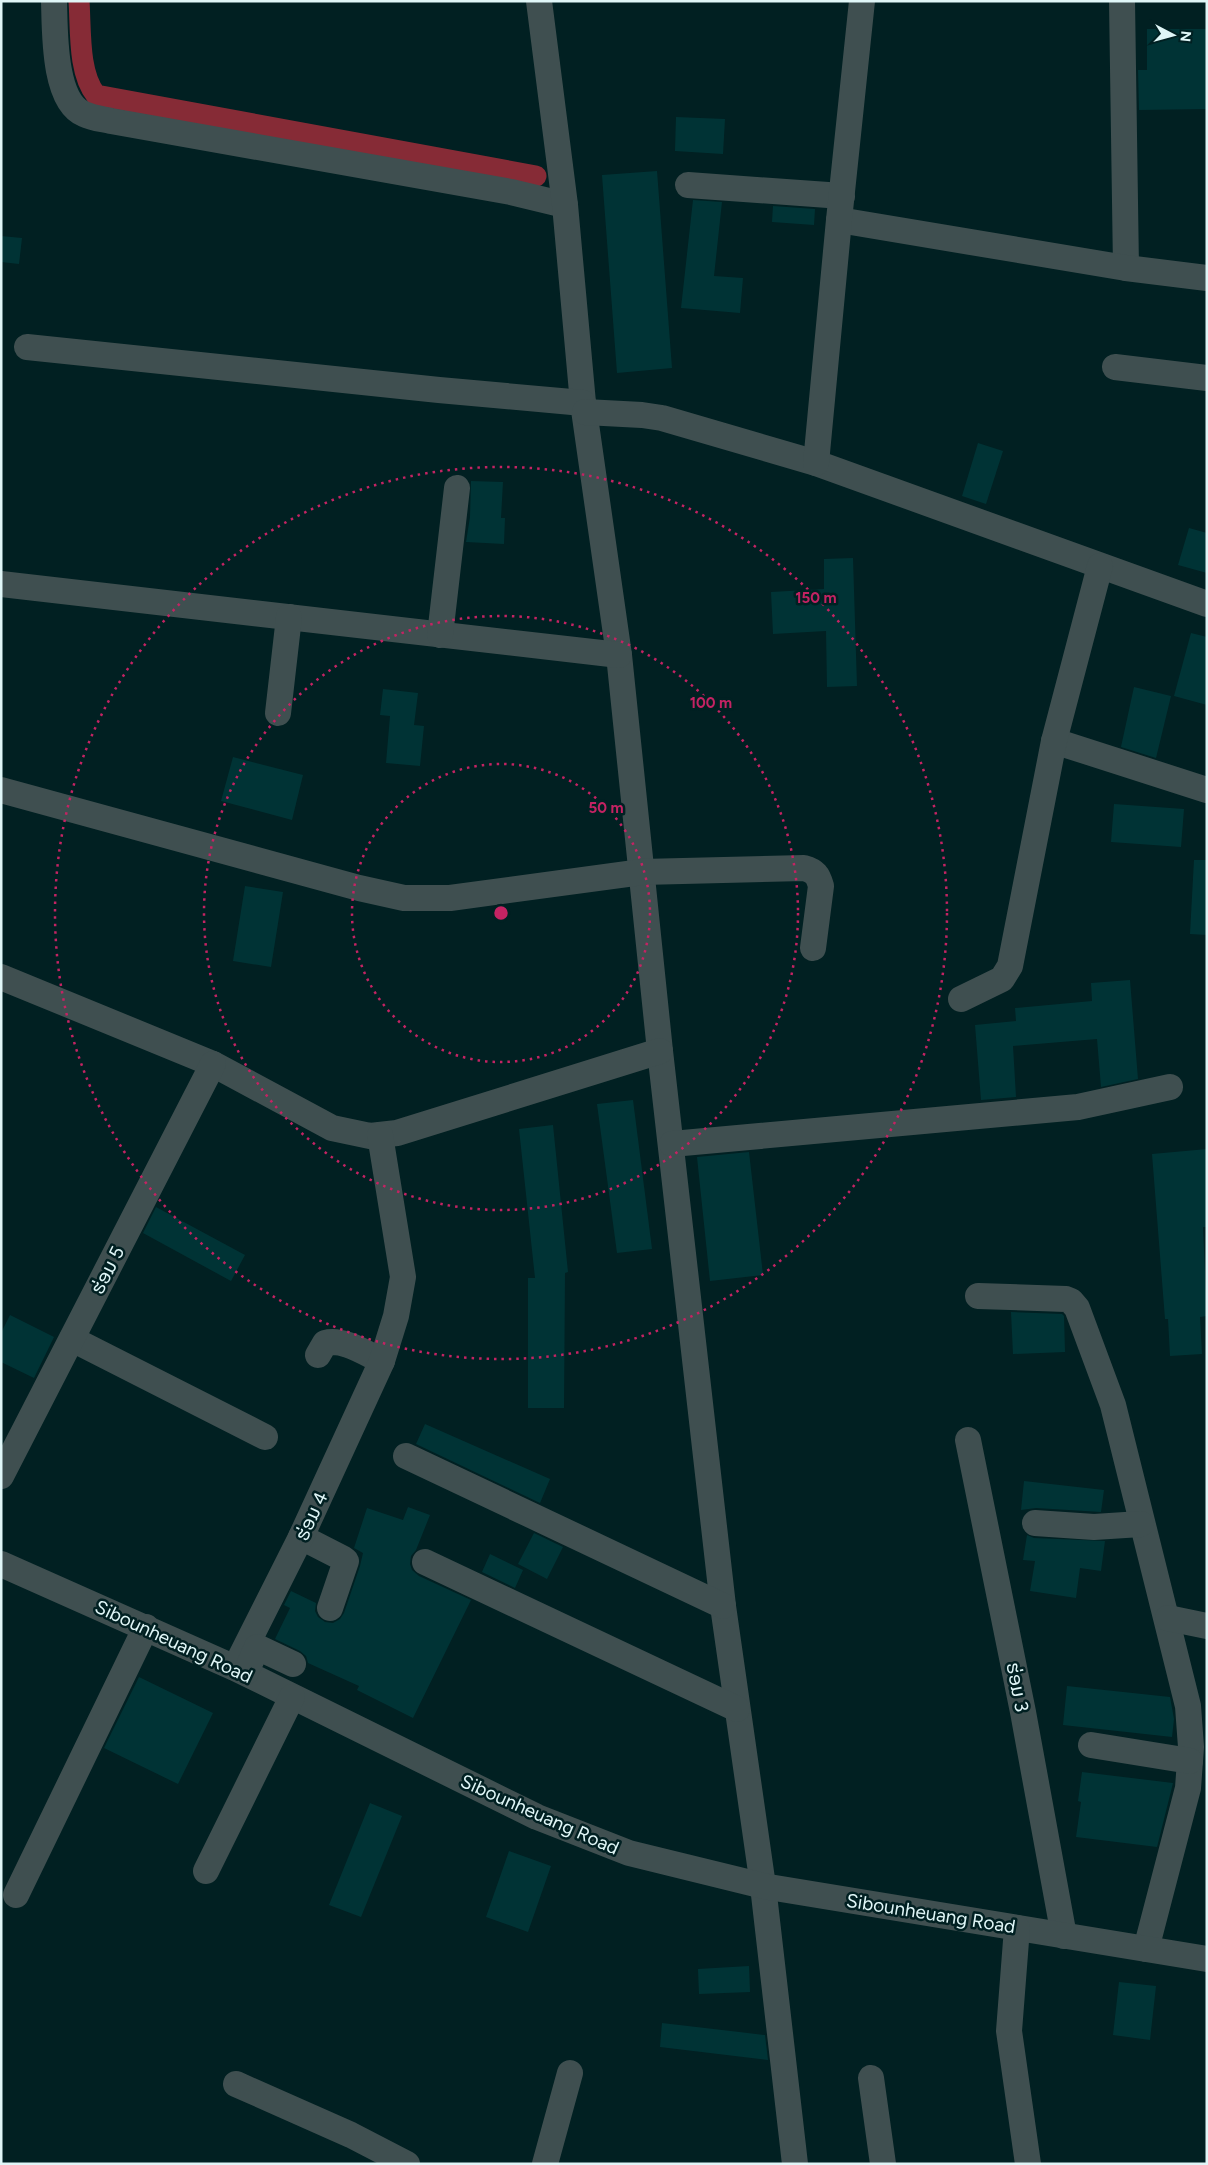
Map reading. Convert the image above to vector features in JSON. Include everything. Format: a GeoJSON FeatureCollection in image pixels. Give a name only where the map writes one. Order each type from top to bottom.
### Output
{"type":"FeatureCollection","features":[{"type":"Feature","properties":{"kind":"street"},"geometry":{"type":"LineString","coordinates":[[54,1],[58,67],[66,97],[82,114],[110,121],[512,192],[565,205]]}},
{"type":"Feature","properties":{"kind":"street"},"geometry":{"type":"LineString","coordinates":[[539,1],[565,205],[584,408],[619,655],[660,1050],[723,1606],[763,1886],[795,2164]]}},
{"type":"Feature","properties":{"kind":"street"},"geometry":{"type":"LineString","coordinates":[[816,463],[862,1]]}},
{"type":"Feature","properties":{"kind":"street"},"geometry":{"type":"LineString","coordinates":[[1122,1],[1126,268]]}},
{"type":"Feature","properties":{"kind":"street"},"geometry":{"type":"LineString","coordinates":[[688,185],[840,208],[1126,268],[1207,278]]}},
{"type":"Feature","properties":{"kind":"street"},"geometry":{"type":"LineString","coordinates":[[27,347],[439,390],[662,418],[816,463],[1207,604]]}},
{"type":"Feature","properties":{"kind":"street"},"geometry":{"type":"LineString","coordinates":[[1115,367],[1207,378]]}},
{"type":"Feature","properties":{"kind":"street"},"geometry":{"type":"LineString","coordinates":[[440,635],[458,488]]}},
{"type":"Feature","properties":{"kind":"street"},"geometry":{"type":"LineString","coordinates":[[961,999],[1002,979],[1010,966],[1054,741],[1100,566]]}},
{"type":"Feature","properties":{"kind":"street"},"geometry":{"type":"LineString","coordinates":[[1,584],[619,655]]}},
{"type":"Feature","properties":{"kind":"street"},"geometry":{"type":"LineString","coordinates":[[278,713],[289,617]]}},
{"type":"Feature","properties":{"kind":"street"},"geometry":{"type":"LineString","coordinates":[[1054,741],[1207,790]]}},
{"type":"Feature","properties":{"kind":"street"},"geometry":{"type":"LineString","coordinates":[[1,790],[359,888],[404,898],[450,898],[642,872],[804,868],[814,871],[819,878],[821,886],[813,948]]}},
{"type":"Feature","properties":{"kind":"street"},"geometry":{"type":"LineString","coordinates":[[1,977],[213,1064],[332,1128],[354,1134],[380,1135],[397,1133],[660,1050]]}},
{"type":"Feature","properties":{"kind":"street","name":"ຮ່ອມ 5"},"geometry":{"type":"LineString","coordinates":[[1,1476],[213,1064]]}},
{"type":"Feature","properties":{"kind":"street"},"geometry":{"type":"LineString","coordinates":[[672,1144],[1078,1107],[1170,1087]]}},
{"type":"Feature","properties":{"kind":"street","name":"ຮ່ອມ 4"},"geometry":{"type":"LineString","coordinates":[[240,1670],[382,1361],[396,1316],[403,1277],[380,1135]]}},
{"type":"Feature","properties":{"kind":"street"},"geometry":{"type":"LineString","coordinates":[[978,1296],[1071,1301],[1077,1308],[1113,1405],[1141,1524],[1168,1618],[1188,1706],[1190,1761],[1188,1788],[1146,1949]]}},
{"type":"Feature","properties":{"kind":"street"},"geometry":{"type":"LineString","coordinates":[[72,1339],[265,1437]]}},
{"type":"Feature","properties":{"kind":"street"},"geometry":{"type":"LineString","coordinates":[[318,1355],[325,1343],[333,1341],[358,1349],[382,1361]]}},
{"type":"Feature","properties":{"kind":"street","name":"ຮ່ອມ 3"},"geometry":{"type":"LineString","coordinates":[[968,1440],[1023,1712],[1064,1936]]}},
{"type":"Feature","properties":{"kind":"street"},"geometry":{"type":"LineString","coordinates":[[406,1456],[723,1606]]}},
{"type":"Feature","properties":{"kind":"street"},"geometry":{"type":"LineString","coordinates":[[1035,1523],[1094,1527],[1141,1524]]}},
{"type":"Feature","properties":{"kind":"street"},"geometry":{"type":"LineString","coordinates":[[301,1537],[346,1561],[330,1608]]}},
{"type":"Feature","properties":{"kind":"street"},"geometry":{"type":"LineString","coordinates":[[425,1562],[737,1709]]}},
{"type":"Feature","properties":{"kind":"street","name":"Sibounheuang Road"},"geometry":{"type":"LineString","coordinates":[[1,1564],[240,1670],[537,1817],[629,1853],[763,1886],[1207,1959]]}},
{"type":"Feature","properties":{"kind":"street"},"geometry":{"type":"LineString","coordinates":[[1168,1618],[1207,1626]]}},
{"type":"Feature","properties":{"kind":"street"},"geometry":{"type":"LineString","coordinates":[[16,1895],[146,1627]]}},
{"type":"Feature","properties":{"kind":"street"},"geometry":{"type":"LineString","coordinates":[[240,1670],[256,1647],[293,1664]]}},
{"type":"Feature","properties":{"kind":"street"},"geometry":{"type":"LineString","coordinates":[[206,1871],[292,1697]]}},
{"type":"Feature","properties":{"kind":"street"},"geometry":{"type":"LineString","coordinates":[[1091,1745],[1190,1761]]}},
{"type":"Feature","properties":{"kind":"street"},"geometry":{"type":"LineString","coordinates":[[1016,1928],[1009,2031],[1028,2164]]}},
{"type":"Feature","properties":{"kind":"street"},"geometry":{"type":"LineString","coordinates":[[545,2164],[570,2073]]}},
{"type":"Feature","properties":{"kind":"street"},"geometry":{"type":"LineString","coordinates":[[871,2078],[883,2164]]}},
{"type":"Feature","properties":{"kind":"street"},"geometry":{"type":"LineString","coordinates":[[236,2084],[351,2136],[407,2164]]}},
{"type":"Feature","properties":{"kind":"building"},"geometry":{"type":"Polygon","coordinates":[[[1147,29],[1206,29],[1207,109],[1139,110],[1138,70],[1147,70],[1147,29]]]}},
{"type":"Feature","properties":{"kind":"building"},"geometry":{"type":"Polygon","coordinates":[[[676,117],[725,119],[723,154],[675,151],[676,117]]]}},
{"type":"Feature","properties":{"kind":"building"},"geometry":{"type":"Polygon","coordinates":[[[657,171],[672,368],[617,373],[602,175],[657,171]]]}},
{"type":"Feature","properties":{"kind":"building"},"geometry":{"type":"Polygon","coordinates":[[[693,200],[722,202],[714,276],[743,278],[740,313],[681,308],[693,200]]]}},
{"type":"Feature","properties":{"kind":"building"},"geometry":{"type":"Polygon","coordinates":[[[773,206],[815,209],[814,225],[772,222],[773,206]]]}},
{"type":"Feature","properties":{"kind":"building"},"geometry":{"type":"Polygon","coordinates":[[[1,236],[22,238],[19,264],[1,262],[1,236]]]}},
{"type":"Feature","properties":{"kind":"building"},"geometry":{"type":"Polygon","coordinates":[[[978,443],[1003,451],[986,504],[962,496],[978,443]]]}},
{"type":"Feature","properties":{"kind":"building"},"geometry":{"type":"Polygon","coordinates":[[[471,481],[503,482],[501,518],[505,518],[504,544],[466,542],[470,517],[471,481]]]}},
{"type":"Feature","properties":{"kind":"building"},"geometry":{"type":"Polygon","coordinates":[[[1189,528],[1207,533],[1207,573],[1178,565],[1189,528]]]}},
{"type":"Feature","properties":{"kind":"building"},"geometry":{"type":"Polygon","coordinates":[[[853,558],[857,686],[827,687],[826,631],[773,634],[771,592],[824,589],[824,559],[853,558]]]}},
{"type":"Feature","properties":{"kind":"building"},"geometry":{"type":"Polygon","coordinates":[[[1191,633],[1207,637],[1207,705],[1174,696],[1191,633]]]}},
{"type":"Feature","properties":{"kind":"building"},"geometry":{"type":"Polygon","coordinates":[[[1134,687],[1171,696],[1156,758],[1121,747],[1134,687]]]}},
{"type":"Feature","properties":{"kind":"building"},"geometry":{"type":"Polygon","coordinates":[[[383,689],[418,693],[414,725],[424,726],[420,766],[386,763],[390,716],[380,715],[383,689]]]}},
{"type":"Feature","properties":{"kind":"building"},"geometry":{"type":"Polygon","coordinates":[[[233,757],[303,775],[292,820],[221,801],[233,757]]]}},
{"type":"Feature","properties":{"kind":"building"},"geometry":{"type":"Polygon","coordinates":[[[1114,804],[1184,809],[1181,847],[1111,842],[1114,804]]]}},
{"type":"Feature","properties":{"kind":"building"},"geometry":{"type":"Polygon","coordinates":[[[1194,860],[1207,860],[1207,935],[1190,934],[1194,860]]]}},
{"type":"Feature","properties":{"kind":"building"},"geometry":{"type":"Polygon","coordinates":[[[245,886],[283,892],[271,967],[233,961],[245,886]]]}},
{"type":"Feature","properties":{"kind":"building"},"geometry":{"type":"Polygon","coordinates":[[[1130,980],[1138,1079],[1101,1087],[1097,1039],[1013,1046],[1016,1097],[981,1100],[975,1025],[1016,1021],[1015,1008],[1092,1001],[1091,983],[1130,980]]]}},
{"type":"Feature","properties":{"kind":"building"},"geometry":{"type":"Polygon","coordinates":[[[633,1100],[652,1249],[617,1253],[597,1104],[633,1100]]]}},
{"type":"Feature","properties":{"kind":"building"},"geometry":{"type":"Polygon","coordinates":[[[553,1125],[568,1272],[565,1273],[564,1408],[528,1408],[528,1278],[535,1278],[519,1129],[553,1125]]]}},
{"type":"Feature","properties":{"kind":"building"},"geometry":{"type":"Polygon","coordinates":[[[1207,1149],[1207,1227],[1203,1227],[1207,1316],[1200,1317],[1202,1354],[1170,1356],[1168,1319],[1165,1319],[1152,1154],[1207,1149]]]}},
{"type":"Feature","properties":{"kind":"building"},"geometry":{"type":"Polygon","coordinates":[[[749,1152],[763,1275],[710,1281],[697,1157],[749,1152]]]}},
{"type":"Feature","properties":{"kind":"building"},"geometry":{"type":"Polygon","coordinates":[[[156,1207],[245,1255],[231,1281],[143,1233],[156,1207]]]}},
{"type":"Feature","properties":{"kind":"building"},"geometry":{"type":"Polygon","coordinates":[[[1011,1312],[1062,1314],[1064,1316],[1065,1352],[1013,1354],[1011,1312]]]}},
{"type":"Feature","properties":{"kind":"building"},"geometry":{"type":"Polygon","coordinates":[[[10,1315],[54,1337],[34,1378],[1,1362],[1,1333],[10,1315]]]}},
{"type":"Feature","properties":{"kind":"building"},"geometry":{"type":"Polygon","coordinates":[[[425,1424],[550,1479],[540,1503],[416,1444],[425,1424]]]}},
{"type":"Feature","properties":{"kind":"building"},"geometry":{"type":"Polygon","coordinates":[[[1024,1481],[1104,1490],[1101,1512],[1036,1508],[1021,1510],[1024,1481]]]}},
{"type":"Feature","properties":{"kind":"building"},"geometry":{"type":"Polygon","coordinates":[[[408,1507],[430,1515],[416,1550],[411,1556],[410,1564],[412,1570],[419,1576],[471,1600],[413,1718],[357,1690],[359,1686],[308,1663],[306,1656],[300,1651],[275,1639],[290,1608],[284,1605],[291,1591],[316,1603],[315,1611],[318,1617],[325,1622],[333,1623],[340,1619],[344,1613],[360,1566],[363,1553],[354,1548],[367,1508],[403,1520],[408,1507]]]}},
{"type":"Feature","properties":{"kind":"building"},"geometry":{"type":"Polygon","coordinates":[[[534,1533],[563,1547],[547,1579],[518,1564],[534,1533]]]}},
{"type":"Feature","properties":{"kind":"building"},"geometry":{"type":"Polygon","coordinates":[[[1027,1535],[1034,1538],[1105,1541],[1101,1571],[1080,1568],[1076,1598],[1030,1591],[1035,1561],[1023,1560],[1027,1535]]]}},
{"type":"Feature","properties":{"kind":"building"},"geometry":{"type":"Polygon","coordinates":[[[490,1554],[523,1570],[515,1588],[482,1572],[490,1554]]]}},
{"type":"Feature","properties":{"kind":"building"},"geometry":{"type":"Polygon","coordinates":[[[139,1677],[213,1713],[178,1784],[104,1748],[139,1677]]]}},
{"type":"Feature","properties":{"kind":"building"},"geometry":{"type":"Polygon","coordinates":[[[1067,1686],[1170,1697],[1174,1719],[1172,1737],[1063,1725],[1067,1686]]]}},
{"type":"Feature","properties":{"kind":"building"},"geometry":{"type":"Polygon","coordinates":[[[1082,1772],[1173,1783],[1157,1847],[1076,1837],[1081,1802],[1078,1801],[1082,1772]]]}},
{"type":"Feature","properties":{"kind":"building"},"geometry":{"type":"Polygon","coordinates":[[[370,1803],[402,1816],[361,1917],[329,1905],[370,1803]]]}},
{"type":"Feature","properties":{"kind":"building"},"geometry":{"type":"Polygon","coordinates":[[[509,1851],[551,1866],[528,1932],[486,1917],[509,1851]]]}},
{"type":"Feature","properties":{"kind":"building"},"geometry":{"type":"Polygon","coordinates":[[[749,1966],[750,1992],[699,1994],[698,1969],[749,1966]]]}},
{"type":"Feature","properties":{"kind":"building"},"geometry":{"type":"Polygon","coordinates":[[[1119,1982],[1156,1986],[1150,2040],[1113,2035],[1119,1982]]]}},
{"type":"Feature","properties":{"kind":"building"},"geometry":{"type":"Polygon","coordinates":[[[662,2023],[765,2035],[768,2060],[660,2047],[662,2023]]]}},
{"type":"Feature","properties":{"kind":"waterway"},"geometry":{"type":"LineString","coordinates":[[79,1],[83,63],[90,86],[96,95],[536,176]]}}]}
